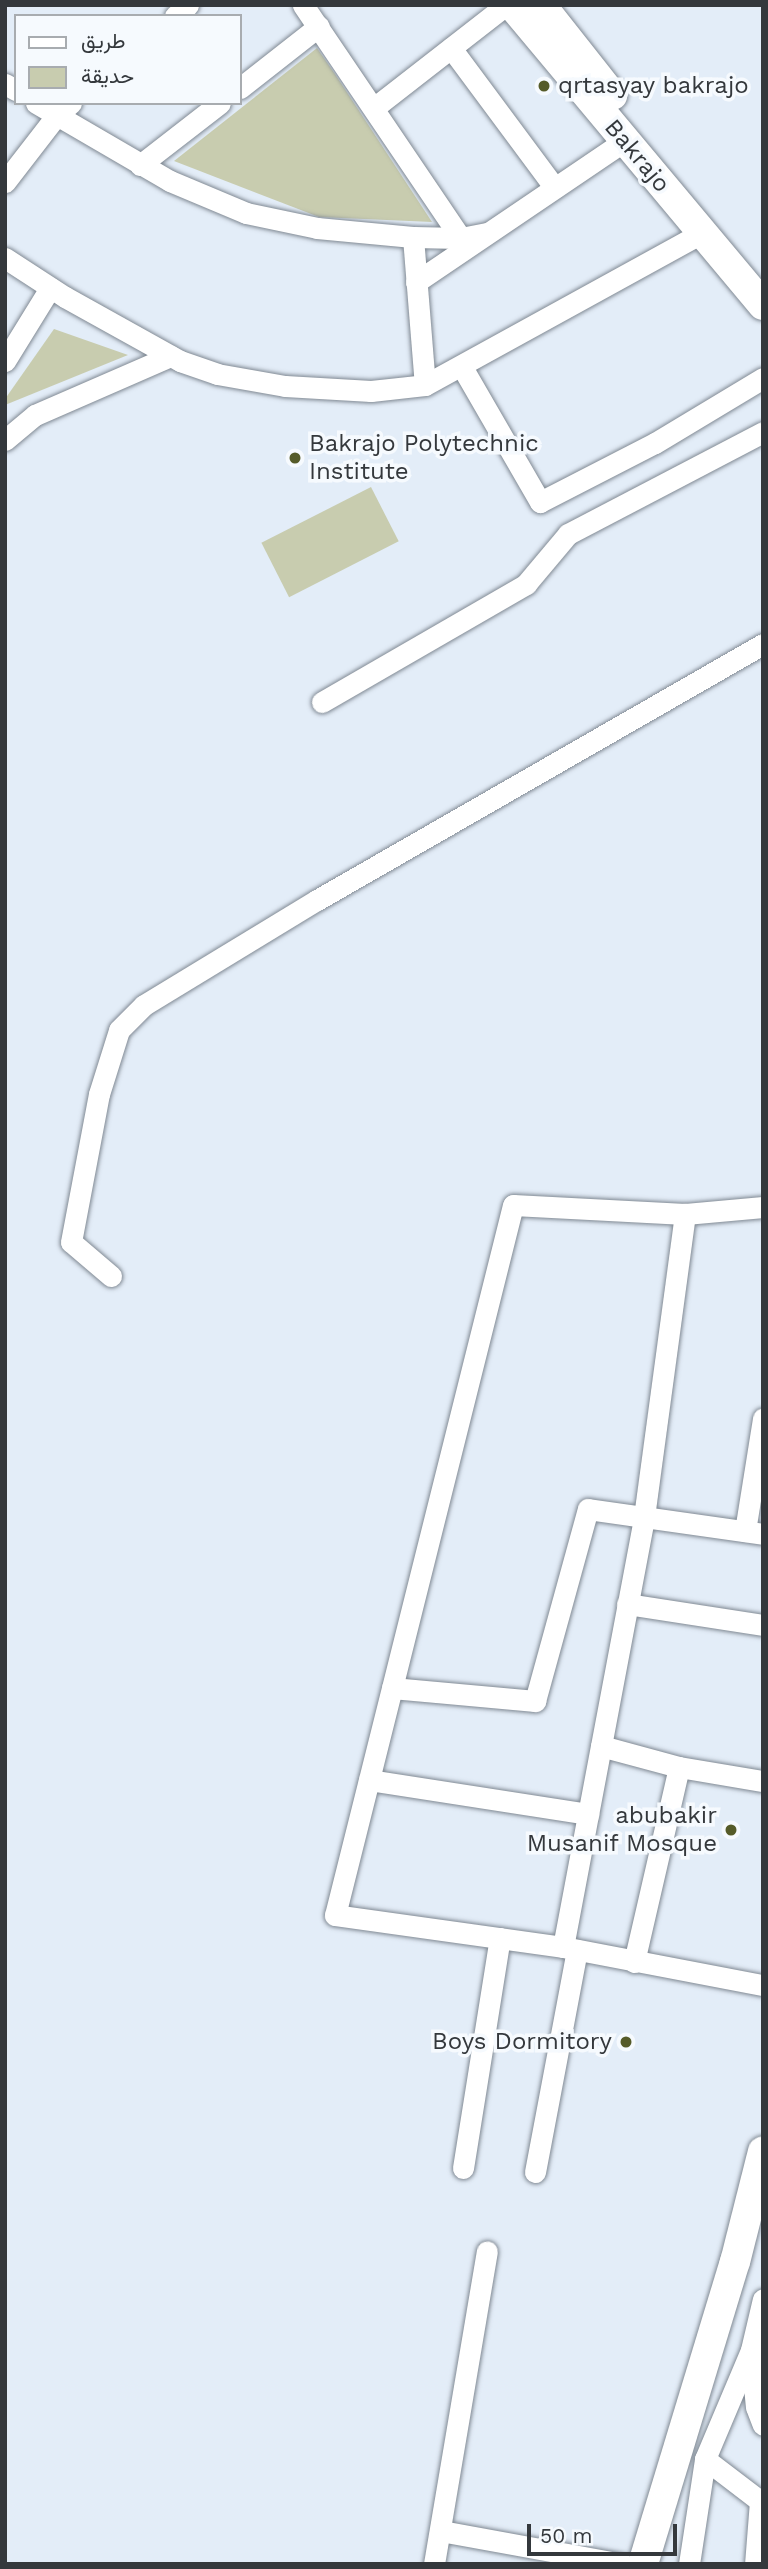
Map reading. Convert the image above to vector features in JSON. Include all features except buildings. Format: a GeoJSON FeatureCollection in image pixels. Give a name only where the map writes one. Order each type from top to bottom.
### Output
{"type":"FeatureCollection","features":[{"type":"Feature","properties":{"kind":"street"},"geometry":{"type":"LineString","coordinates":[[303,5],[375,107],[461,238]]}},
{"type":"Feature","properties":{"kind":"street"},"geometry":{"type":"LineString","coordinates":[[375,107],[506,5]]}},
{"type":"Feature","properties":{"kind":"street","name":"Bakrajo"},"geometry":{"type":"LineString","coordinates":[[512,5],[763,305]]}},
{"type":"Feature","properties":{"kind":"street","name":"Bakrajo"},"geometry":{"type":"LineString","coordinates":[[541,5],[648,142],[763,275]]}},
{"type":"Feature","properties":{"kind":"street"},"geometry":{"type":"LineString","coordinates":[[242,86],[320,26]]}},
{"type":"Feature","properties":{"kind":"street"},"geometry":{"type":"LineString","coordinates":[[451,48],[555,188]]}},
{"type":"Feature","properties":{"kind":"street"},"geometry":{"type":"LineString","coordinates":[[45,105],[63,109],[140,165],[210,200],[272,219],[317,228],[413,237],[461,238],[487,233]]}},
{"type":"Feature","properties":{"kind":"street"},"geometry":{"type":"LineString","coordinates":[[140,165],[217,105]]}},
{"type":"Feature","properties":{"kind":"street"},"geometry":{"type":"LineString","coordinates":[[5,182],[63,109]]}},
{"type":"Feature","properties":{"kind":"street"},"geometry":{"type":"LineString","coordinates":[[416,282],[624,141]]}},
{"type":"Feature","properties":{"kind":"street"},"geometry":{"type":"LineString","coordinates":[[5,258],[50,288],[171,356],[217,374],[285,386],[371,391],[425,385],[702,233]]}},
{"type":"Feature","properties":{"kind":"street"},"geometry":{"type":"LineString","coordinates":[[413,237],[425,385]]}},
{"type":"Feature","properties":{"kind":"street"},"geometry":{"type":"LineString","coordinates":[[5,361],[50,288]]}},
{"type":"Feature","properties":{"kind":"street"},"geometry":{"type":"LineString","coordinates":[[5,440],[35,415],[171,356]]}},
{"type":"Feature","properties":{"kind":"street"},"geometry":{"type":"LineString","coordinates":[[462,367],[540,502],[655,443],[763,379]]}},
{"type":"Feature","properties":{"kind":"street"},"geometry":{"type":"LineString","coordinates":[[322,702],[526,584],[568,534],[763,432]]}},
{"type":"Feature","properties":{"kind":"street"},"geometry":{"type":"LineString","coordinates":[[111,1276],[71,1242],[99,1094],[120,1030],[144,1005],[293,914],[763,644]]}},
{"type":"Feature","properties":{"kind":"street"},"geometry":{"type":"LineString","coordinates":[[763,1207],[685,1214],[513,1205],[335,1915],[570,1948],[763,1985]]}},
{"type":"Feature","properties":{"kind":"street"},"geometry":{"type":"LineString","coordinates":[[535,2172],[588,1814],[643,1517],[685,1214]]}},
{"type":"Feature","properties":{"kind":"street"},"geometry":{"type":"LineString","coordinates":[[392,1688],[535,1701],[588,1509],[754,1533],[763,1418]]}},
{"type":"Feature","properties":{"kind":"street"},"geometry":{"type":"LineString","coordinates":[[627,1604],[763,1625]]}},
{"type":"Feature","properties":{"kind":"street"},"geometry":{"type":"LineString","coordinates":[[601,1746],[679,1767],[763,1781]]}},
{"type":"Feature","properties":{"kind":"street"},"geometry":{"type":"LineString","coordinates":[[634,1962],[679,1767]]}},
{"type":"Feature","properties":{"kind":"street"},"geometry":{"type":"LineString","coordinates":[[369,1780],[588,1814]]}},
{"type":"Feature","properties":{"kind":"street"},"geometry":{"type":"LineString","coordinates":[[463,2168],[499,1938]]}},
{"type":"Feature","properties":{"kind":"street"},"geometry":{"type":"LineString","coordinates":[[643,2564],[735,2262],[763,2151]]}},
{"type":"Feature","properties":{"kind":"street"},"geometry":{"type":"LineString","coordinates":[[434,2564],[486,2251]]}},
{"type":"Feature","properties":{"kind":"street"},"geometry":{"type":"LineString","coordinates":[[688,2564],[705,2459],[751,2350],[763,2299]]}},
{"type":"Feature","properties":{"kind":"street"},"geometry":{"type":"LineString","coordinates":[[751,2350],[756,2407],[763,2426]]}},
{"type":"Feature","properties":{"kind":"street"},"geometry":{"type":"LineString","coordinates":[[705,2459],[760,2501],[755,2564]]}},
{"type":"Feature","properties":{"kind":"street"},"geometry":{"type":"LineString","coordinates":[[441,2531],[623,2564]]}},
{"type":"Feature","properties":{"kind":"green space"},"geometry":{"type":"Polygon","coordinates":[[[317,48],[432,222],[319,217],[174,161],[317,48]]]}},
{"type":"Feature","properties":{"kind":"green space"},"geometry":{"type":"Polygon","coordinates":[[[54,329],[128,355],[5,405],[5,399],[54,329]]]}},
{"type":"Feature","properties":{"kind":"green space"},"geometry":{"type":"Polygon","coordinates":[[[371,487],[399,541],[289,597],[261,543],[371,487]]]}},
{"type":"Feature","properties":{"kind":"place","name":"qrtasyay bakrajo"},"geometry":{"type":"Point","coordinates":[544,86]}},
{"type":"Feature","properties":{"kind":"place","name":"Bakrajo Polytechnic Institute"},"geometry":{"type":"Point","coordinates":[295,458]}},
{"type":"Feature","properties":{"kind":"place","name":"abubakir Musanif Mosque"},"geometry":{"type":"Point","coordinates":[731,1830]}},
{"type":"Feature","properties":{"kind":"place","name":"Boys Dormitory"},"geometry":{"type":"Point","coordinates":[626,2042]}}]}
